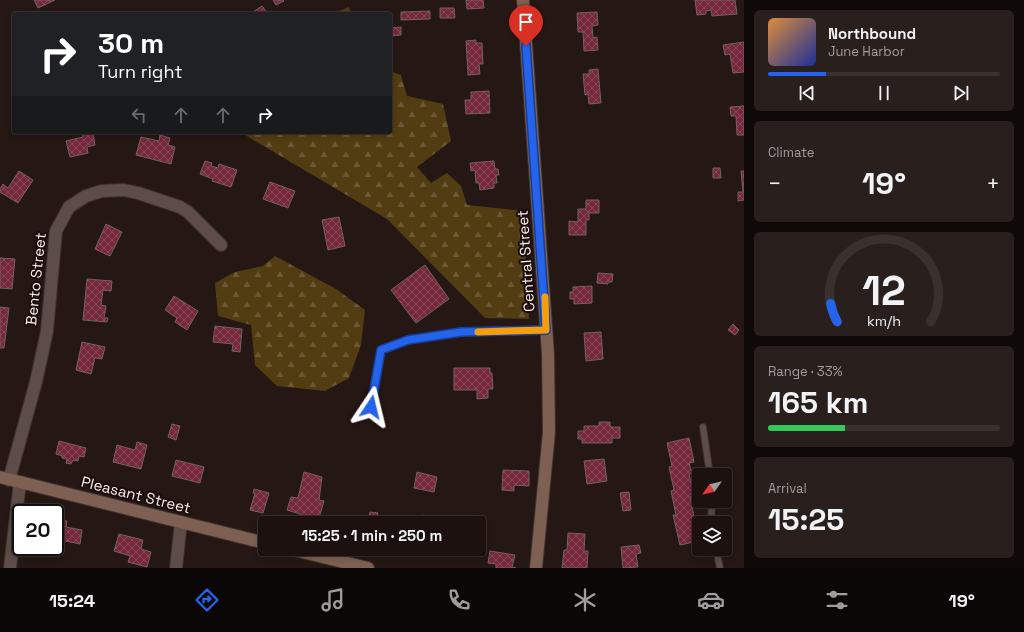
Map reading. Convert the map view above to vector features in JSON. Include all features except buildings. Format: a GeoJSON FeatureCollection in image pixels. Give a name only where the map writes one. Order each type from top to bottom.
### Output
{"type":"FeatureCollection","features":[{"type":"Feature","properties":{"kind":"main road","name":"Central Street"},"geometry":{"type":"LineString","coordinates":[[523,0],[546,330],[549,432],[536,568]]}},
{"type":"Feature","properties":{"kind":"main road","name":"Pleasant Street"},"geometry":{"type":"LineString","coordinates":[[10,480],[258,541]]}},
{"type":"Feature","properties":{"kind":"main road"},"geometry":{"type":"LineString","coordinates":[[319,556],[368,568]]}},
{"type":"Feature","properties":{"kind":"street","name":"Bento Street"},"geometry":{"type":"LineString","coordinates":[[10,568],[10,480],[36,382],[47,331],[56,231],[69,207],[86,196],[102,191],[124,190],[138,193],[180,207],[188,212],[221,245]]}},
{"type":"Feature","properties":{"kind":"street"},"geometry":{"type":"LineString","coordinates":[[176,568],[181,522]]}},
{"type":"Feature","properties":{"kind":"lane"},"geometry":{"type":"LineString","coordinates":[[371,407],[381,350],[408,340],[461,332],[546,330]]}},
{"type":"Feature","properties":{"kind":"lane"},"geometry":{"type":"LineString","coordinates":[[703,427],[709,468]]}},
{"type":"Feature","properties":{"kind":"lane"},"geometry":{"type":"LineString","coordinates":[[717,556],[720,568]]}},
{"type":"Feature","properties":{"kind":"green space"},"geometry":{"type":"Polygon","coordinates":[[[349,7],[350,12],[336,12],[349,7]]]}},
{"type":"Feature","properties":{"kind":"green space"},"geometry":{"type":"Polygon","coordinates":[[[392,72],[401,75],[407,96],[443,104],[451,141],[417,167],[431,183],[447,173],[461,186],[467,205],[523,211],[529,319],[485,318],[387,219],[243,134],[392,134],[392,72]]]}},
{"type":"Feature","properties":{"kind":"green space"},"geometry":{"type":"Polygon","coordinates":[[[275,256],[336,289],[365,310],[361,345],[349,378],[325,391],[277,386],[255,365],[251,325],[218,316],[215,283],[235,272],[263,266],[275,256]]]}},
{"type":"Feature","properties":{"kind":"slow traffic"},"geometry":{"type":"LineString","coordinates":[[478,332],[546,330],[545,297]]}},
{"type":"Feature","properties":{"kind":"route"},"geometry":{"type":"LineString","coordinates":[[371,407],[381,350],[408,340],[461,332],[546,330],[526,46]]}}]}
